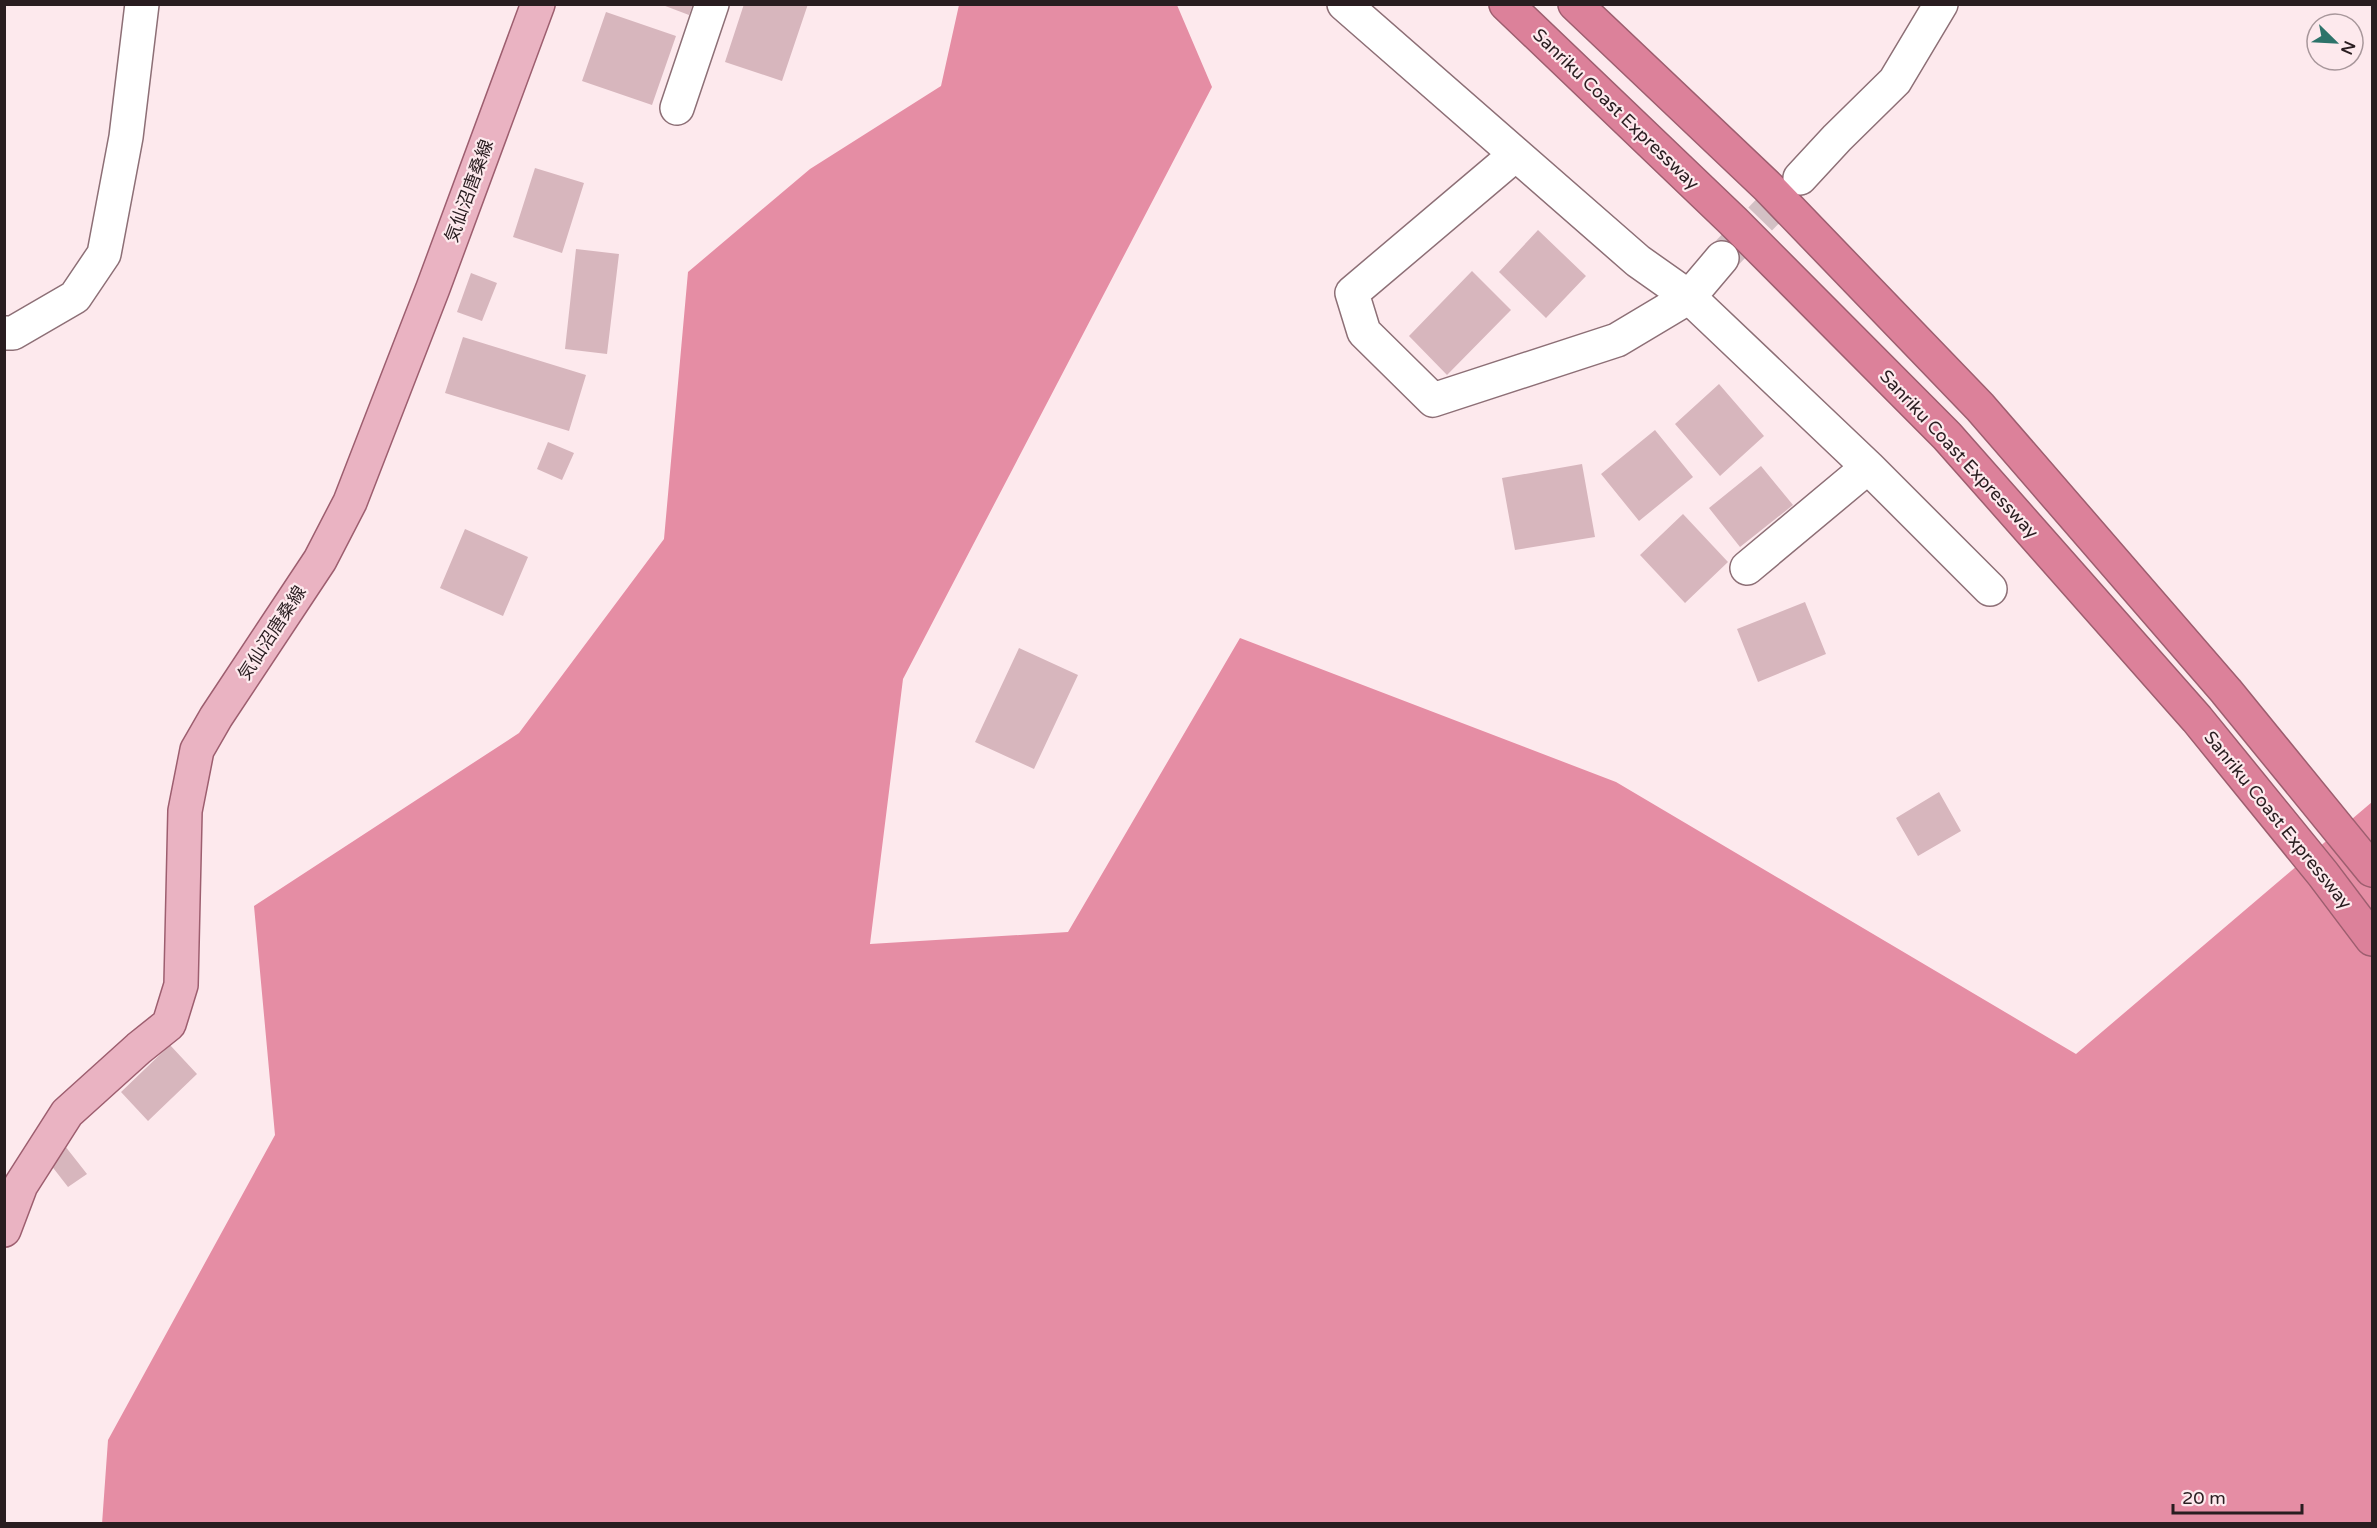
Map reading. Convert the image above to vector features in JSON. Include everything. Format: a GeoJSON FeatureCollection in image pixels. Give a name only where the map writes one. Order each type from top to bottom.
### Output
{"type":"FeatureCollection","features":[{"type":"Feature","properties":{"kind":"highway","name":"Sanriku Coast Expressway"},"geometry":{"type":"LineString","coordinates":[[1506,4],[1733,221],[1947,436],[2197,719],[2324,874],[2373,939]]}},
{"type":"Feature","properties":{"kind":"highway"},"geometry":{"type":"LineString","coordinates":[[1575,4],[1768,187],[1980,407],[2226,691],[2373,870]]}},
{"type":"Feature","properties":{"kind":"main road","name":"気仙沼唐桑線"},"geometry":{"type":"LineString","coordinates":[[4,1230],[21,1185],[67,1113],[169,1024],[181,985],[185,811],[197,750],[216,717],[320,560],[350,502],[433,288],[538,4]]}},
{"type":"Feature","properties":{"kind":"street"},"geometry":{"type":"LineString","coordinates":[[4,333],[13,333],[75,297],[104,254],[126,137],[142,4]]}},
{"type":"Feature","properties":{"kind":"street"},"geometry":{"type":"LineString","coordinates":[[677,108],[712,4]]}},
{"type":"Feature","properties":{"kind":"street"},"geometry":{"type":"LineString","coordinates":[[1344,4],[1638,261],[1689,297],[1868,467],[1990,589]]}},
{"type":"Feature","properties":{"kind":"street"},"geometry":{"type":"LineString","coordinates":[[1800,178],[1895,81],[1941,4]]}},
{"type":"Feature","properties":{"kind":"street"},"geometry":{"type":"LineString","coordinates":[[1515,155],[1352,293],[1364,332],[1433,400],[1617,340],[1689,297],[1722,258]]}},
{"type":"Feature","properties":{"kind":"street"},"geometry":{"type":"LineString","coordinates":[[1747,568],[1868,467]]}},
{"type":"Feature","properties":{"kind":"shaded area"},"geometry":{"type":"Polygon","coordinates":[[[959,5],[1177,5],[1212,87],[903,679],[870,944],[1068,932],[1240,638],[1616,782],[2076,1054],[2372,802],[2372,1523],[102,1524],[108,1440],[275,1135],[254,906],[519,733],[664,539],[688,272],[810,169],[941,86],[959,5]]]}},
{"type":"Feature","properties":{"kind":"building"},"geometry":{"type":"Polygon","coordinates":[[[660,4],[693,4],[689,15],[660,4]]]}},
{"type":"Feature","properties":{"kind":"building"},"geometry":{"type":"Polygon","coordinates":[[[744,4],[808,4],[782,81],[725,62],[744,4]]]}},
{"type":"Feature","properties":{"kind":"building"},"geometry":{"type":"Polygon","coordinates":[[[606,12],[676,36],[652,105],[582,81],[606,12]]]}},
{"type":"Feature","properties":{"kind":"building"},"geometry":{"type":"Polygon","coordinates":[[[535,168],[584,183],[562,253],[513,237],[535,168]]]}},
{"type":"Feature","properties":{"kind":"building"},"geometry":{"type":"Polygon","coordinates":[[[1538,230],[1586,276],[1546,318],[1499,272],[1538,230]]]}},
{"type":"Feature","properties":{"kind":"building"},"geometry":{"type":"Polygon","coordinates":[[[576,249],[619,254],[607,354],[565,349],[576,249]]]}},
{"type":"Feature","properties":{"kind":"building"},"geometry":{"type":"Polygon","coordinates":[[[1472,271],[1511,310],[1447,375],[1409,336],[1472,271]]]}},
{"type":"Feature","properties":{"kind":"building"},"geometry":{"type":"Polygon","coordinates":[[[471,273],[497,283],[482,321],[457,312],[471,273]]]}},
{"type":"Feature","properties":{"kind":"building"},"geometry":{"type":"Polygon","coordinates":[[[463,337],[586,375],[569,431],[445,393],[463,337]]]}},
{"type":"Feature","properties":{"kind":"building"},"geometry":{"type":"Polygon","coordinates":[[[1719,384],[1764,436],[1720,476],[1675,424],[1719,384]]]}},
{"type":"Feature","properties":{"kind":"building"},"geometry":{"type":"Polygon","coordinates":[[[1655,430],[1693,477],[1639,521],[1601,474],[1655,430]]]}},
{"type":"Feature","properties":{"kind":"building"},"geometry":{"type":"Polygon","coordinates":[[[548,442],[574,453],[562,480],[537,469],[548,442]]]}},
{"type":"Feature","properties":{"kind":"building"},"geometry":{"type":"Polygon","coordinates":[[[1582,464],[1595,537],[1515,550],[1502,478],[1582,464]]]}},
{"type":"Feature","properties":{"kind":"building"},"geometry":{"type":"Polygon","coordinates":[[[1761,466],[1793,505],[1740,547],[1709,508],[1761,466]]]}},
{"type":"Feature","properties":{"kind":"building"},"geometry":{"type":"Polygon","coordinates":[[[1683,514],[1728,562],[1685,603],[1640,555],[1683,514]]]}},
{"type":"Feature","properties":{"kind":"building"},"geometry":{"type":"Polygon","coordinates":[[[465,529],[528,557],[503,616],[440,588],[465,529]]]}},
{"type":"Feature","properties":{"kind":"building"},"geometry":{"type":"Polygon","coordinates":[[[1805,602],[1826,654],[1758,682],[1737,629],[1805,602]]]}},
{"type":"Feature","properties":{"kind":"building"},"geometry":{"type":"Polygon","coordinates":[[[1019,648],[1078,675],[1034,769],[975,742],[1019,648]]]}},
{"type":"Feature","properties":{"kind":"building"},"geometry":{"type":"Polygon","coordinates":[[[1939,792],[1961,831],[1918,856],[1896,818],[1939,792]]]}},
{"type":"Feature","properties":{"kind":"building"},"geometry":{"type":"Polygon","coordinates":[[[170,1045],[197,1074],[148,1121],[121,1092],[170,1045]]]}},
{"type":"Feature","properties":{"kind":"building"},"geometry":{"type":"Polygon","coordinates":[[[65,1146],[87,1174],[68,1187],[47,1160],[65,1146]]]}},
{"type":"Feature","properties":{"kind":"tunnel"},"geometry":{"type":"LineString","coordinates":[[1726,254],[1799,179]]}}]}
